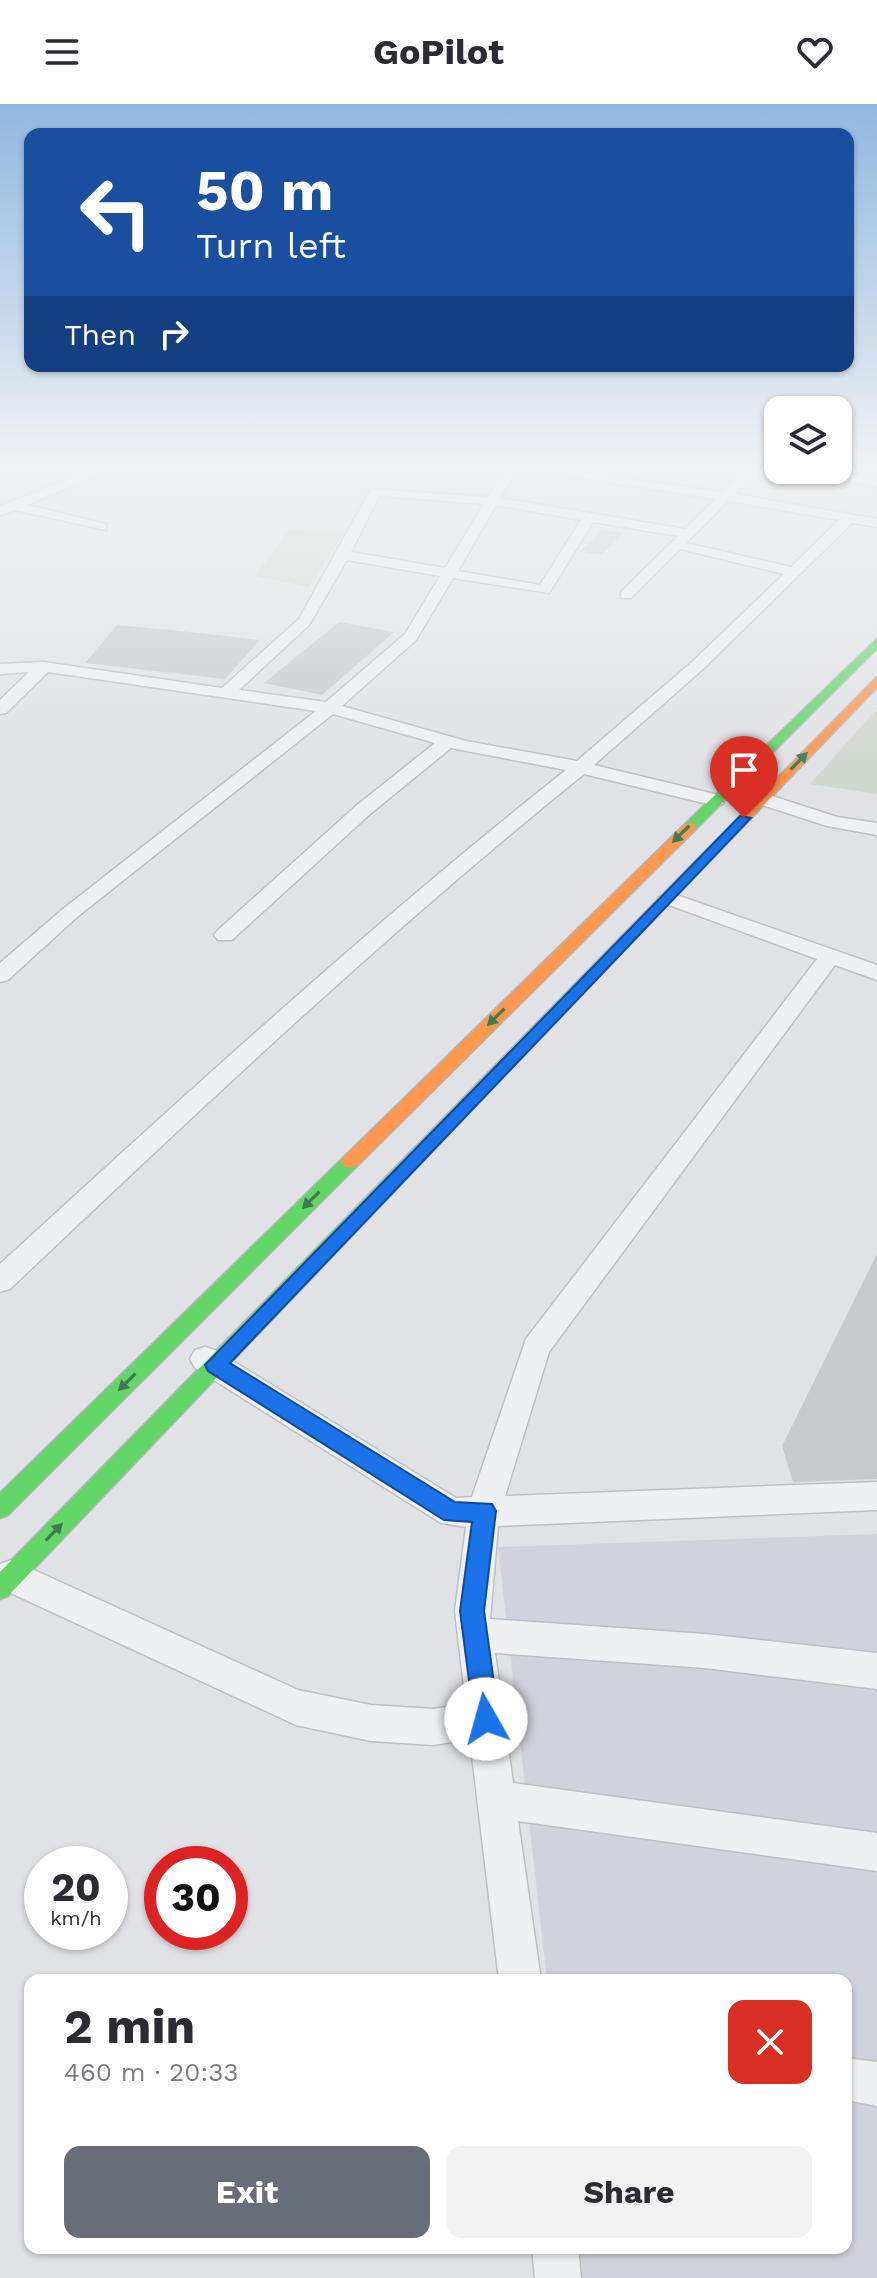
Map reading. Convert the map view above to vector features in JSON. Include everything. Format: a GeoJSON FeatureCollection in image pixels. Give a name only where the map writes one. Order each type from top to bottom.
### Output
{"type":"FeatureCollection","features":[{"type":"Feature","properties":{"kind":"highway"},"geometry":{"type":"LineString","coordinates":[[0,1508],[877,642]]}},
{"type":"Feature","properties":{"kind":"highway"},"geometry":{"type":"LineString","coordinates":[[6,1582],[763,799],[873,690]]}},
{"type":"Feature","properties":{"kind":"street"},"geometry":{"type":"LineString","coordinates":[[226,693],[302,624],[335,570]]}},
{"type":"Feature","properties":{"kind":"street"},"geometry":{"type":"LineString","coordinates":[[430,570],[544,590],[556,570]]}},
{"type":"Feature","properties":{"kind":"street"},"geometry":{"type":"LineString","coordinates":[[0,975],[70,913],[330,708],[411,637],[451,570]]}},
{"type":"Feature","properties":{"kind":"street"},"geometry":{"type":"LineString","coordinates":[[626,595],[652,570]]}},
{"type":"Feature","properties":{"kind":"street"},"geometry":{"type":"LineString","coordinates":[[787,570],[794,572]]}},
{"type":"Feature","properties":{"kind":"street"},"geometry":{"type":"LineString","coordinates":[[0,1281],[195,1099],[451,871],[580,768],[698,665],[794,572]]}},
{"type":"Feature","properties":{"kind":"street"},"geometry":{"type":"LineString","coordinates":[[0,709],[44,667]]}},
{"type":"Feature","properties":{"kind":"street"},"geometry":{"type":"LineString","coordinates":[[0,669],[44,667],[330,708],[448,742],[580,768],[716,800]]}},
{"type":"Feature","properties":{"kind":"street"},"geometry":{"type":"LineString","coordinates":[[225,935],[363,810],[448,742]]}},
{"type":"Feature","properties":{"kind":"street"},"geometry":{"type":"LineString","coordinates":[[763,799],[834,822],[877,829]]}},
{"type":"Feature","properties":{"kind":"street"},"geometry":{"type":"LineString","coordinates":[[668,898],[877,973]]}},
{"type":"Feature","properties":{"kind":"street"},"geometry":{"type":"LineString","coordinates":[[519,1974],[472,1611],[484,1511],[536,1347],[829,958]]}},
{"type":"Feature","properties":{"kind":"street"},"geometry":{"type":"LineString","coordinates":[[171,1338],[452,1513],[877,1496]]}},
{"type":"Feature","properties":{"kind":"street"},"geometry":{"type":"LineString","coordinates":[[6,1582],[296,1707],[371,1723],[433,1727],[486,1719]]}},
{"type":"Feature","properties":{"kind":"street"},"geometry":{"type":"LineString","coordinates":[[476,1635],[705,1651],[877,1671]]}},
{"type":"Feature","properties":{"kind":"street"},"geometry":{"type":"LineString","coordinates":[[496,1799],[877,1852]]}},
{"type":"Feature","properties":{"kind":"street"},"geometry":{"type":"LineString","coordinates":[[852,2080],[877,2084]]}},
{"type":"Feature","properties":{"kind":"street"},"geometry":{"type":"LineString","coordinates":[[556,2254],[558,2278]]}},
{"type":"Feature","properties":{"kind":"shaded area"},"geometry":{"type":"Polygon","coordinates":[[[259,570],[320,570],[309,587],[255,576],[259,570]]]}},
{"type":"Feature","properties":{"kind":"shaded area"},"geometry":{"type":"Polygon","coordinates":[[[877,711],[877,794],[810,784],[874,712],[877,711]]]}},
{"type":"Feature","properties":{"kind":"shaded area"},"geometry":{"type":"Polygon","coordinates":[[[877,1534],[877,2278],[582,2278],[579,2254],[852,2254],[852,1974],[546,1974],[498,1547],[877,1534]]]}},
{"type":"Feature","properties":{"kind":"building"},"geometry":{"type":"Polygon","coordinates":[[[339,622],[394,632],[322,695],[264,683],[339,622]]]}},
{"type":"Feature","properties":{"kind":"building"},"geometry":{"type":"Polygon","coordinates":[[[117,625],[260,640],[225,679],[85,663],[117,625]]]}},
{"type":"Feature","properties":{"kind":"building"},"geometry":{"type":"Polygon","coordinates":[[[877,1254],[877,1479],[793,1482],[782,1446],[877,1254]]]}},
{"type":"Feature","properties":{"kind":"traffic: fast"},"geometry":{"type":"LineString","coordinates":[[690,827],[877,642]]}},
{"type":"Feature","properties":{"kind":"traffic: fast"},"geometry":{"type":"LineString","coordinates":[[0,1588],[626,940]]}},
{"type":"Feature","properties":{"kind":"traffic: fast"},"geometry":{"type":"LineString","coordinates":[[0,1508],[350,1162]]}},
{"type":"Feature","properties":{"kind":"traffic: slow"},"geometry":{"type":"LineString","coordinates":[[626,940],[877,680]]}},
{"type":"Feature","properties":{"kind":"traffic: slow"},"geometry":{"type":"LineString","coordinates":[[350,1162],[690,827]]}},
{"type":"Feature","properties":{"kind":"route"},"geometry":{"type":"LineString","coordinates":[[486,1719],[472,1611],[484,1511],[452,1513],[215,1365],[744,818]]}}]}
